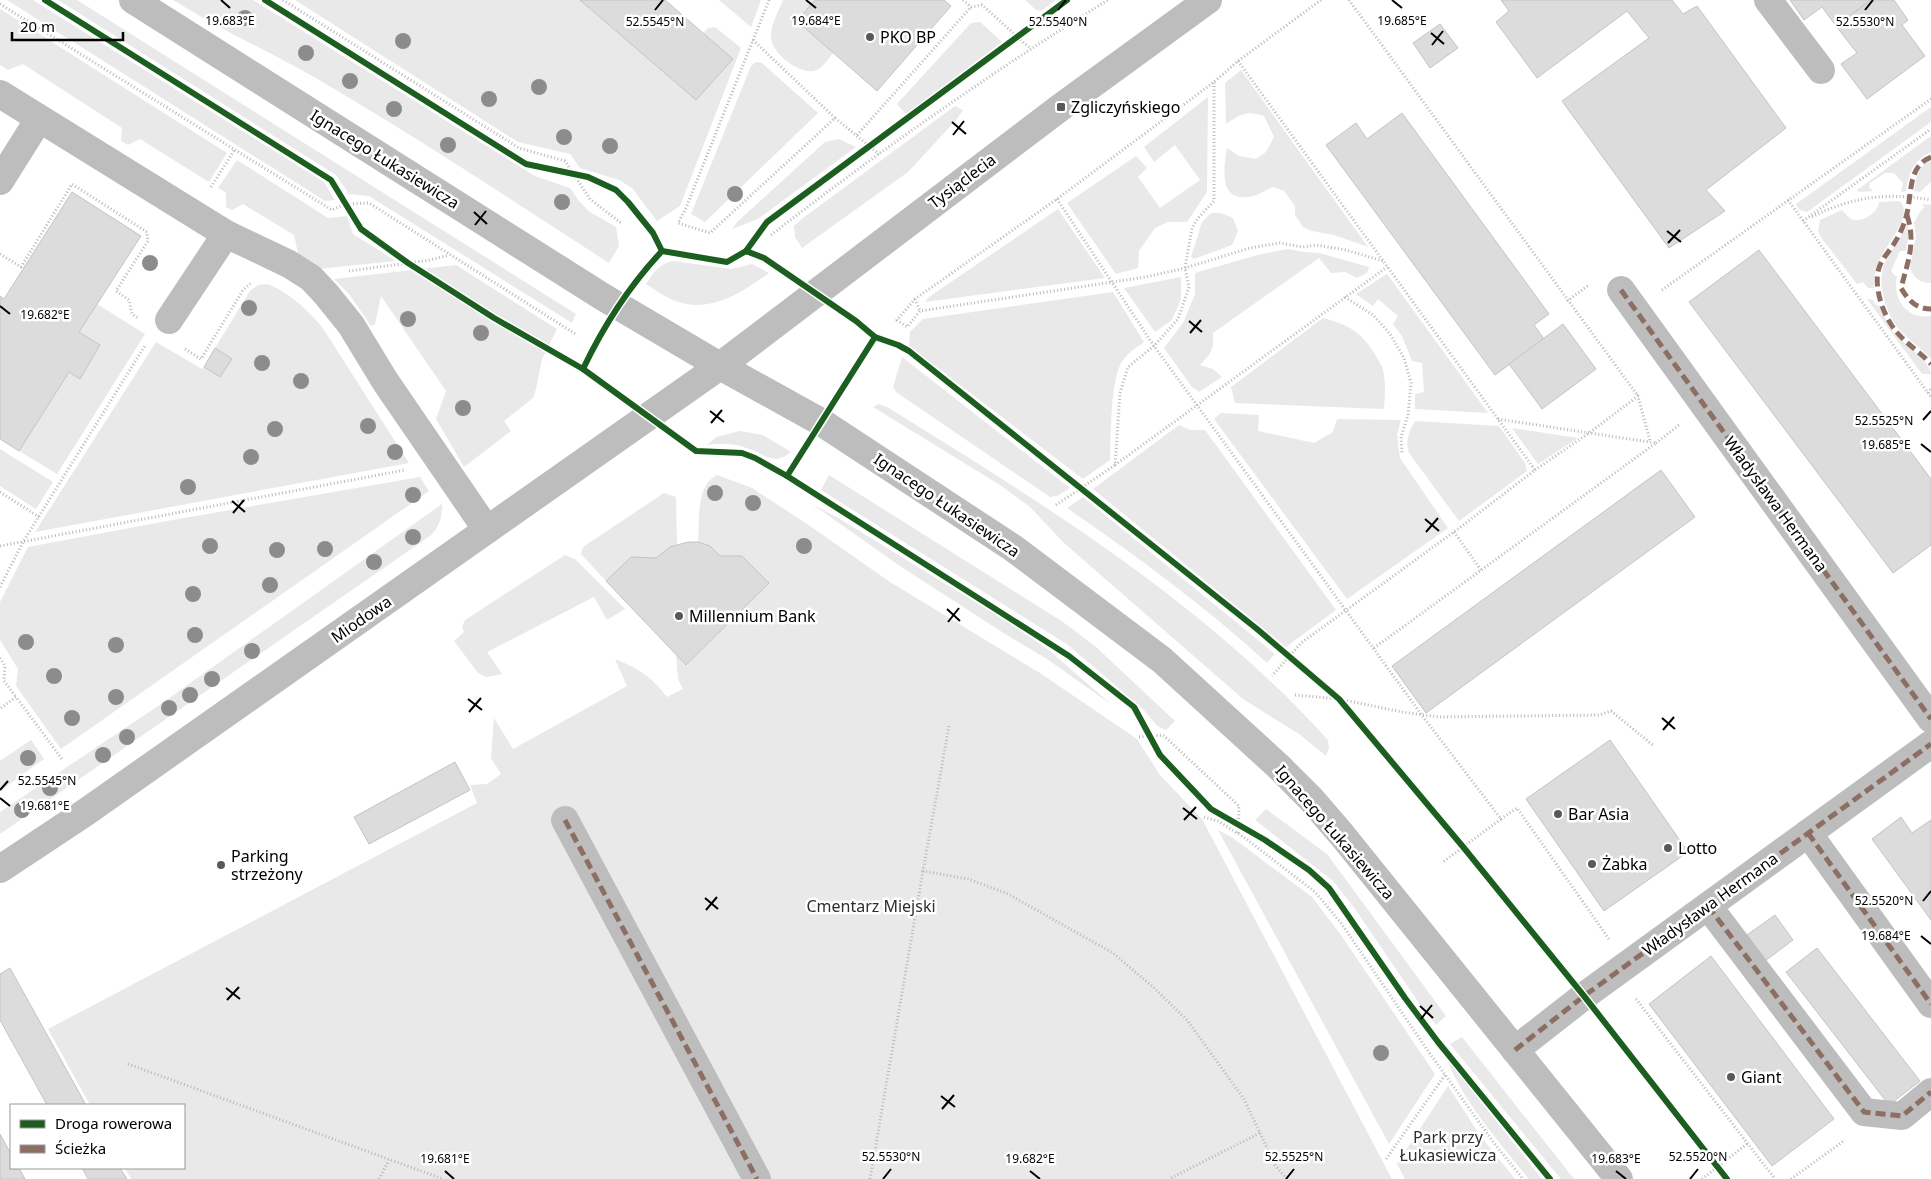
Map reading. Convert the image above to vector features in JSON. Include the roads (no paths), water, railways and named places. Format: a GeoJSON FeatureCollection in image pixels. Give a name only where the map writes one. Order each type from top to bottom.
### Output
{"type":"FeatureCollection","features":[{"type":"Feature","properties":{"kind":"street","name":"Ignacego Łukasiewicza"},"geometry":{"type":"LineString","coordinates":[[133,0],[603,297],[720,366],[821,422],[933,494],[1020,554],[1162,660],[1278,766],[1348,842],[1619,1179]]}},
{"type":"Feature","properties":{"kind":"street","name":"Tysiąclecia"},"geometry":{"type":"LineString","coordinates":[[720,366],[1061,107],[1208,0]]}},
{"type":"Feature","properties":{"kind":"street"},"geometry":{"type":"LineString","coordinates":[[1768,0],[1821,70]]}},
{"type":"Feature","properties":{"kind":"street"},"geometry":{"type":"LineString","coordinates":[[0,94],[226,234],[289,264],[311,278],[351,325],[385,381],[487,530]]}},
{"type":"Feature","properties":{"kind":"street"},"geometry":{"type":"LineString","coordinates":[[0,180],[39,119]]}},
{"type":"Feature","properties":{"kind":"street"},"geometry":{"type":"LineString","coordinates":[[165,335],[226,234]]}},
{"type":"Feature","properties":{"kind":"street","name":"Władysława Hermana"},"geometry":{"type":"LineString","coordinates":[[1628,299],[1931,719]]}},
{"type":"Feature","properties":{"kind":"street","name":"Miodowa"},"geometry":{"type":"LineString","coordinates":[[0,869],[86,812],[720,366]]}},
{"type":"Feature","properties":{"kind":"street","name":"Władysława Hermana"},"geometry":{"type":"LineString","coordinates":[[1516,1050],[1584,996],[1931,744]]}},
{"type":"Feature","properties":{"kind":"street"},"geometry":{"type":"LineString","coordinates":[[565,820],[757,1179]]}},
{"type":"Feature","properties":{"kind":"street"},"geometry":{"type":"LineString","coordinates":[[1808,833],[1931,1004]]}},
{"type":"Feature","properties":{"kind":"street"},"geometry":{"type":"LineString","coordinates":[[1708,906],[1864,1112],[1902,1116],[1931,1092]]}},
{"type":"Feature","properties":{"kind":"place","name":"PKO BP"},"geometry":{"type":"Point","coordinates":[870,37]}},
{"type":"Feature","properties":{"kind":"place","name":"Zgliczyńskiego"},"geometry":{"type":"Point","coordinates":[1061,107]}},
{"type":"Feature","properties":{"kind":"place","name":"Millennium Bank"},"geometry":{"type":"Point","coordinates":[679,616]}},
{"type":"Feature","properties":{"kind":"place","name":"Bar Asia"},"geometry":{"type":"Point","coordinates":[1558,814]}},
{"type":"Feature","properties":{"kind":"place","name":"Lotto"},"geometry":{"type":"Point","coordinates":[1668,848]}},
{"type":"Feature","properties":{"kind":"place","name":"Żabka"},"geometry":{"type":"Point","coordinates":[1592,864]}},
{"type":"Feature","properties":{"kind":"place","name":"Parking strzeżony"},"geometry":{"type":"Point","coordinates":[221,865]}},
{"type":"Feature","properties":{"kind":"place","name":"Giant"},"geometry":{"type":"Point","coordinates":[1731,1077]}},
{"type":"Feature","properties":{"kind":"park label","name":"Cmentarz Miejski"},"geometry":{"type":"Point","coordinates":[871,906]}},
{"type":"Feature","properties":{"kind":"park label","name":"Park przy Łukasiewicza"},"geometry":{"type":"Point","coordinates":[1448,1146]}}]}
